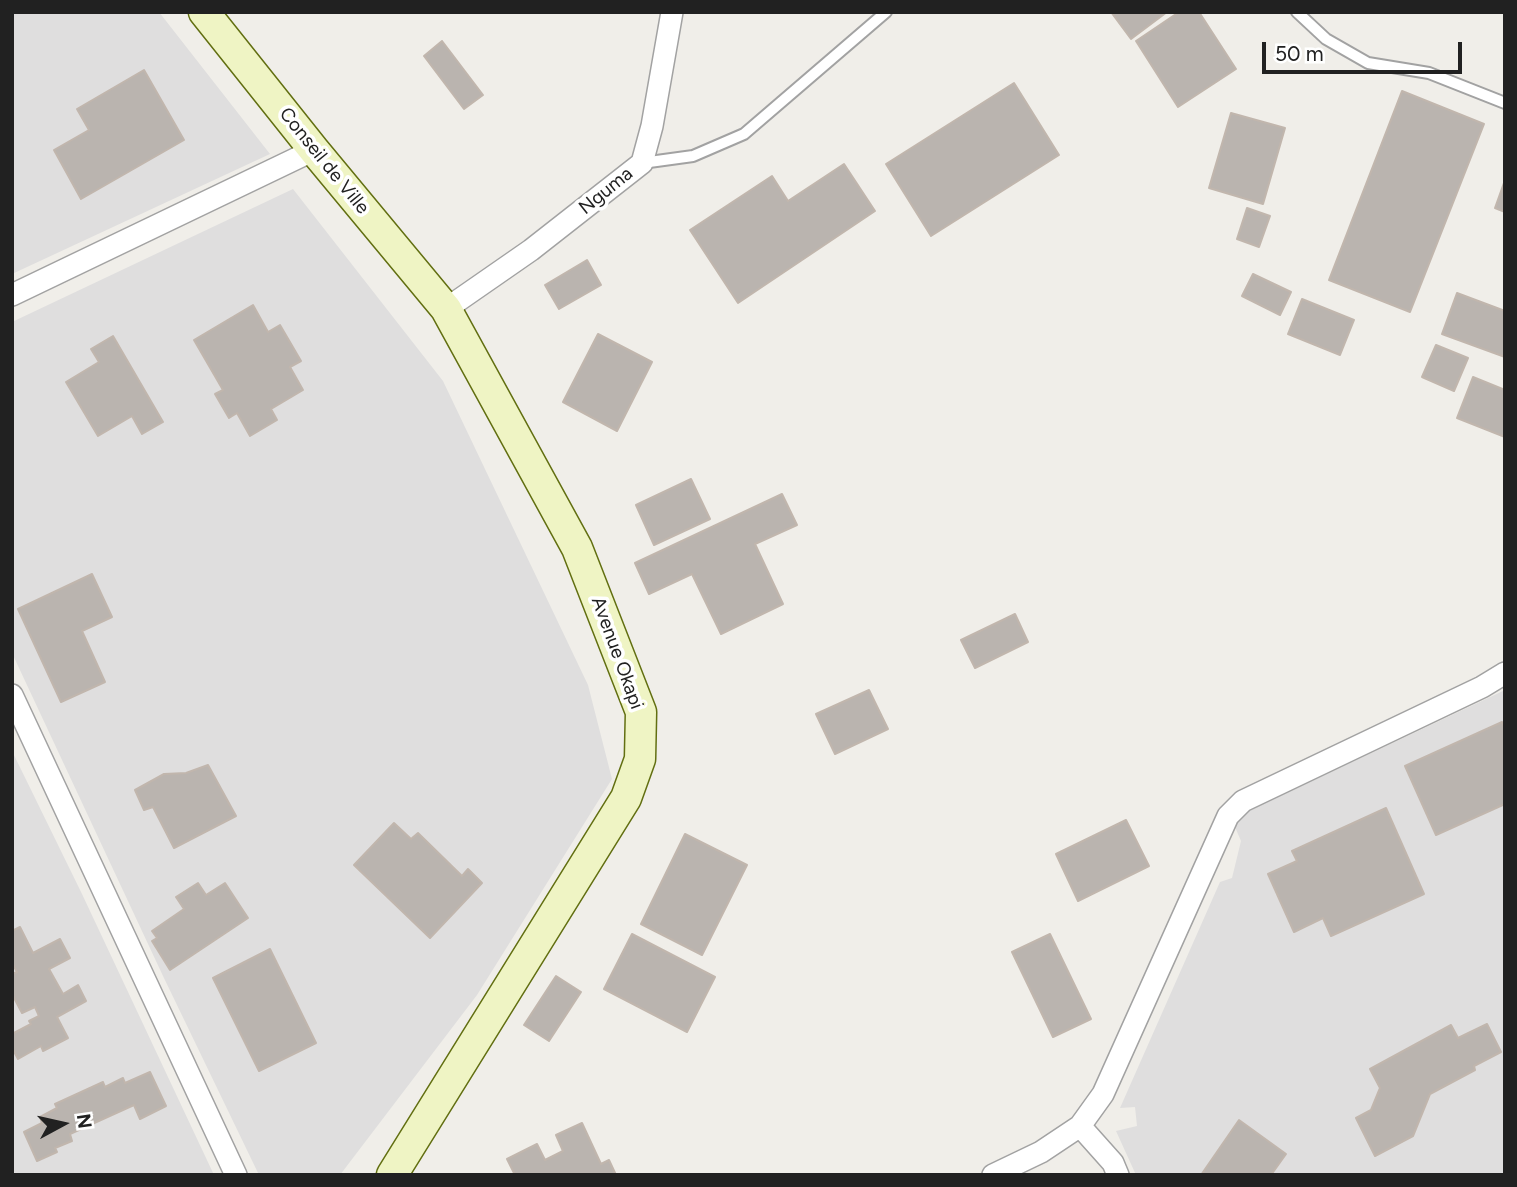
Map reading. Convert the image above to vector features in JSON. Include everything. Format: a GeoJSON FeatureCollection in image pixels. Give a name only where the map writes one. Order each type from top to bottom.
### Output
{"type":"FeatureCollection","features":[{"type":"Feature","properties":{"kind":"street","name":"Conseil de Ville"},"geometry":{"type":"LineString","coordinates":[[204,12],[446,309]]}},
{"type":"Feature","properties":{"kind":"street","name":"Nguma"},"geometry":{"type":"LineString","coordinates":[[446,309],[531,250],[642,163],[652,125],[672,12]]}},
{"type":"Feature","properties":{"kind":"street"},"geometry":{"type":"LineString","coordinates":[[12,295],[314,150]]}},
{"type":"Feature","properties":{"kind":"street","name":"Avenue Okapi"},"geometry":{"type":"LineString","coordinates":[[392,1175],[626,798],[640,759],[641,712],[577,548],[446,309]]}},
{"type":"Feature","properties":{"kind":"street"},"geometry":{"type":"LineString","coordinates":[[993,1175],[1041,1152],[1080,1126],[1103,1094],[1228,816],[1243,801],[1482,687],[1505,673]]}},
{"type":"Feature","properties":{"kind":"street"},"geometry":{"type":"LineString","coordinates":[[12,695],[236,1175]]}},
{"type":"Feature","properties":{"kind":"street"},"geometry":{"type":"LineString","coordinates":[[1080,1126],[1113,1163],[1118,1175]]}},
{"type":"Feature","properties":{"kind":"lane"},"geometry":{"type":"LineString","coordinates":[[642,163],[693,156],[744,134],[886,12]]}},
{"type":"Feature","properties":{"kind":"lane"},"geometry":{"type":"LineString","coordinates":[[1297,12],[1326,39],[1368,63],[1429,73],[1505,103]]}},
{"type":"Feature","properties":{"kind":"shaded area"},"geometry":{"type":"Polygon","coordinates":[[[12,12],[159,12],[270,154],[12,274],[12,12]]]}},
{"type":"Feature","properties":{"kind":"shaded area"},"geometry":{"type":"Polygon","coordinates":[[[293,189],[443,381],[588,685],[612,779],[477,995],[340,1175],[259,1175],[12,653],[12,322],[293,189]]]}},
{"type":"Feature","properties":{"kind":"shaded area"},"geometry":{"type":"Polygon","coordinates":[[[1505,690],[1505,1175],[1136,1175],[1116,1131],[1137,1126],[1135,1107],[1120,1108],[1220,882],[1232,878],[1241,841],[1235,827],[1240,815],[1505,690]]]}},
{"type":"Feature","properties":{"kind":"shaded area"},"geometry":{"type":"Polygon","coordinates":[[[12,751],[82,894],[214,1175],[12,1175],[12,751]]]}},
{"type":"Feature","properties":{"kind":"building"},"geometry":{"type":"Polygon","coordinates":[[[1111,12],[1167,12],[1131,39],[1111,12]]]}},
{"type":"Feature","properties":{"kind":"building"},"geometry":{"type":"Polygon","coordinates":[[[1179,12],[1199,12],[1236,69],[1178,107],[1136,41],[1179,12]]]}},
{"type":"Feature","properties":{"kind":"building"},"geometry":{"type":"Polygon","coordinates":[[[442,41],[483,95],[464,109],[424,56],[442,41]]]}},
{"type":"Feature","properties":{"kind":"building"},"geometry":{"type":"Polygon","coordinates":[[[144,70],[184,140],[81,199],[54,150],[89,130],[77,109],[144,70]]]}},
{"type":"Feature","properties":{"kind":"building"},"geometry":{"type":"Polygon","coordinates":[[[1014,83],[1059,155],[931,236],[886,164],[1014,83]]]}},
{"type":"Feature","properties":{"kind":"building"},"geometry":{"type":"Polygon","coordinates":[[[1402,91],[1484,124],[1410,312],[1329,280],[1402,91]]]}},
{"type":"Feature","properties":{"kind":"building"},"geometry":{"type":"Polygon","coordinates":[[[1231,113],[1285,128],[1263,204],[1209,188],[1231,113]]]}},
{"type":"Feature","properties":{"kind":"building"},"geometry":{"type":"Polygon","coordinates":[[[844,164],[875,211],[738,303],[690,230],[772,176],[788,201],[844,164]]]}},
{"type":"Feature","properties":{"kind":"building"},"geometry":{"type":"Polygon","coordinates":[[[1505,180],[1505,212],[1495,208],[1505,180]]]}},
{"type":"Feature","properties":{"kind":"building"},"geometry":{"type":"Polygon","coordinates":[[[1247,208],[1270,216],[1259,247],[1237,239],[1247,208]]]}},
{"type":"Feature","properties":{"kind":"building"},"geometry":{"type":"Polygon","coordinates":[[[587,260],[601,285],[559,309],[545,285],[587,260]]]}},
{"type":"Feature","properties":{"kind":"building"},"geometry":{"type":"Polygon","coordinates":[[[1253,274],[1291,292],[1280,315],[1242,296],[1253,274]]]}},
{"type":"Feature","properties":{"kind":"building"},"geometry":{"type":"Polygon","coordinates":[[[1457,293],[1505,311],[1505,357],[1442,334],[1457,293]]]}},
{"type":"Feature","properties":{"kind":"building"},"geometry":{"type":"Polygon","coordinates":[[[1302,299],[1354,320],[1340,355],[1288,334],[1302,299]]]}},
{"type":"Feature","properties":{"kind":"building"},"geometry":{"type":"Polygon","coordinates":[[[253,305],[268,332],[280,325],[301,361],[290,367],[303,390],[271,409],[277,420],[250,436],[237,413],[229,418],[215,394],[223,390],[194,340],[253,305]]]}},
{"type":"Feature","properties":{"kind":"building"},"geometry":{"type":"Polygon","coordinates":[[[598,334],[652,362],[617,431],[563,402],[598,334]]]}},
{"type":"Feature","properties":{"kind":"building"},"geometry":{"type":"Polygon","coordinates":[[[113,336],[163,422],[142,434],[132,416],[98,436],[66,382],[99,362],[91,349],[113,336]]]}},
{"type":"Feature","properties":{"kind":"building"},"geometry":{"type":"Polygon","coordinates":[[[1436,345],[1468,358],[1454,391],[1422,377],[1436,345]]]}},
{"type":"Feature","properties":{"kind":"building"},"geometry":{"type":"Polygon","coordinates":[[[1473,377],[1505,390],[1505,437],[1457,418],[1473,377]]]}},
{"type":"Feature","properties":{"kind":"building"},"geometry":{"type":"Polygon","coordinates":[[[691,479],[710,519],[654,545],[636,505],[691,479]]]}},
{"type":"Feature","properties":{"kind":"building"},"geometry":{"type":"Polygon","coordinates":[[[782,494],[797,525],[755,544],[783,604],[721,634],[692,574],[649,594],[635,563],[782,494]]]}},
{"type":"Feature","properties":{"kind":"building"},"geometry":{"type":"Polygon","coordinates":[[[92,574],[112,617],[82,631],[105,682],[61,702],[18,609],[92,574]]]}},
{"type":"Feature","properties":{"kind":"building"},"geometry":{"type":"Polygon","coordinates":[[[1015,614],[1028,642],[975,668],[961,640],[1015,614]]]}},
{"type":"Feature","properties":{"kind":"building"},"geometry":{"type":"Polygon","coordinates":[[[869,690],[888,729],[835,754],[816,714],[869,690]]]}},
{"type":"Feature","properties":{"kind":"building"},"geometry":{"type":"Polygon","coordinates":[[[1502,722],[1505,728],[1505,804],[1436,835],[1405,766],[1502,722]]]}},
{"type":"Feature","properties":{"kind":"building"},"geometry":{"type":"Polygon","coordinates":[[[208,765],[236,816],[174,848],[153,807],[144,810],[135,790],[164,774],[186,773],[208,765]]]}},
{"type":"Feature","properties":{"kind":"building"},"geometry":{"type":"Polygon","coordinates":[[[1386,808],[1424,894],[1331,936],[1323,918],[1294,932],[1268,874],[1297,861],[1292,851],[1386,808]]]}},
{"type":"Feature","properties":{"kind":"building"},"geometry":{"type":"Polygon","coordinates":[[[1126,820],[1149,866],[1078,901],[1056,854],[1126,820]]]}},
{"type":"Feature","properties":{"kind":"building"},"geometry":{"type":"Polygon","coordinates":[[[394,823],[411,839],[418,833],[462,876],[468,869],[482,883],[430,938],[354,865],[394,823]]]}},
{"type":"Feature","properties":{"kind":"building"},"geometry":{"type":"Polygon","coordinates":[[[685,834],[747,865],[702,955],[641,924],[685,834]]]}},
{"type":"Feature","properties":{"kind":"building"},"geometry":{"type":"Polygon","coordinates":[[[198,883],[206,895],[225,883],[248,918],[170,970],[152,941],[157,938],[152,931],[184,909],[176,897],[198,883]]]}},
{"type":"Feature","properties":{"kind":"building"},"geometry":{"type":"Polygon","coordinates":[[[20,927],[33,953],[60,939],[70,958],[49,969],[63,994],[78,985],[86,1001],[57,1017],[68,1038],[43,1051],[41,1046],[18,1059],[12,1048],[12,1034],[31,1024],[29,1021],[39,1016],[35,1007],[22,1013],[12,994],[12,974],[17,972],[12,963],[12,931],[20,927]]]}},
{"type":"Feature","properties":{"kind":"building"},"geometry":{"type":"Polygon","coordinates":[[[632,934],[715,977],[687,1032],[604,989],[632,934]]]}},
{"type":"Feature","properties":{"kind":"building"},"geometry":{"type":"Polygon","coordinates":[[[1050,934],[1091,1019],[1053,1037],[1012,952],[1050,934]]]}},
{"type":"Feature","properties":{"kind":"building"},"geometry":{"type":"Polygon","coordinates":[[[270,949],[316,1043],[259,1071],[213,978],[270,949]]]}},
{"type":"Feature","properties":{"kind":"building"},"geometry":{"type":"Polygon","coordinates":[[[556,976],[581,992],[549,1041],[524,1025],[556,976]]]}},
{"type":"Feature","properties":{"kind":"building"},"geometry":{"type":"Polygon","coordinates":[[[1487,1024],[1501,1052],[1474,1066],[1475,1070],[1430,1094],[1413,1136],[1375,1156],[1356,1118],[1371,1110],[1380,1088],[1370,1069],[1451,1025],[1458,1038],[1487,1024]]]}},
{"type":"Feature","properties":{"kind":"building"},"geometry":{"type":"Polygon","coordinates":[[[150,1072],[166,1106],[140,1119],[134,1105],[70,1134],[72,1141],[55,1148],[57,1152],[37,1161],[24,1132],[42,1123],[40,1117],[57,1108],[55,1104],[103,1082],[105,1087],[123,1078],[125,1083],[150,1072]]]}},
{"type":"Feature","properties":{"kind":"building"},"geometry":{"type":"Polygon","coordinates":[[[1239,1120],[1286,1154],[1271,1175],[1201,1175],[1239,1120]]]}},
{"type":"Feature","properties":{"kind":"building"},"geometry":{"type":"Polygon","coordinates":[[[582,1123],[601,1164],[609,1160],[616,1175],[515,1175],[507,1159],[537,1144],[545,1160],[563,1151],[556,1135],[582,1123]]]}}]}
